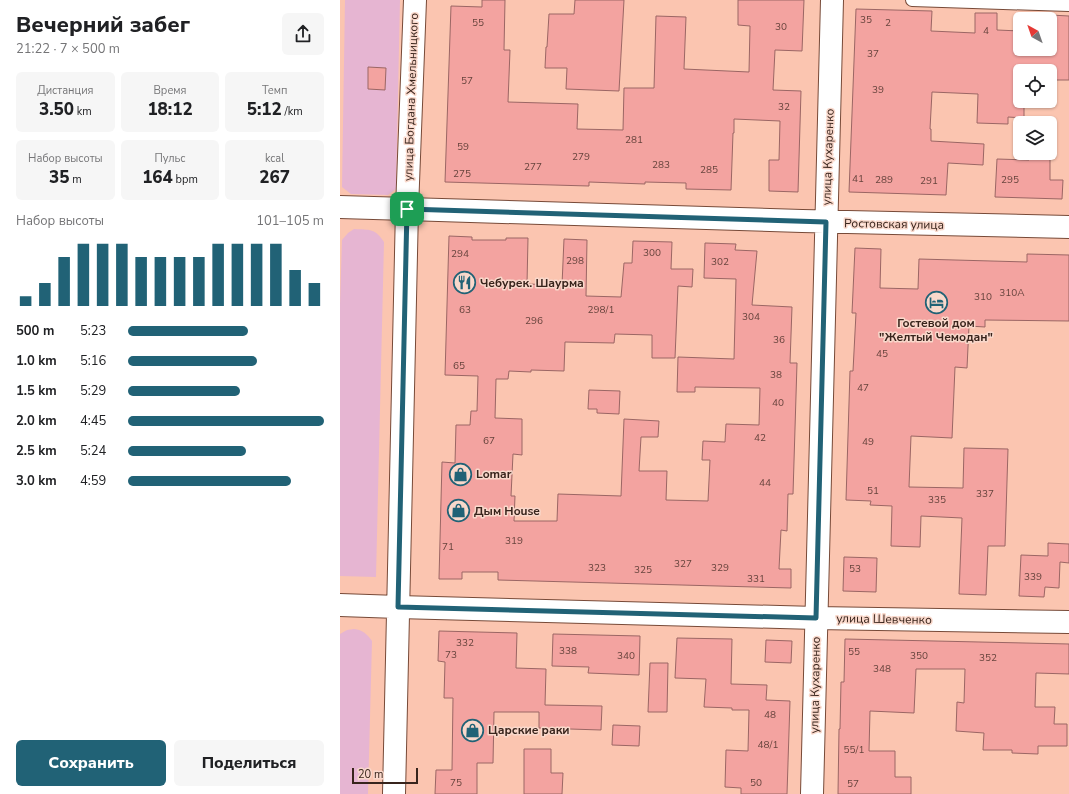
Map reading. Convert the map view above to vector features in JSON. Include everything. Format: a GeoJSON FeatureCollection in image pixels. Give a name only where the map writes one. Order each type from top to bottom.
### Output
{"type":"FeatureCollection","features":[{"type":"Feature","properties":{"kind":"street","name":"улица Богдана Хмельницкого"},"geometry":{"type":"LineString","coordinates":[[394,794],[407,209],[415,0]]}},
{"type":"Feature","properties":{"kind":"street","name":"улица Кухаренко"},"geometry":{"type":"LineString","coordinates":[[812,794],[832,0]]}},
{"type":"Feature","properties":{"kind":"street","name":"Ростовская улица"},"geometry":{"type":"LineString","coordinates":[[340,207],[826,222],[1069,227]]}},
{"type":"Feature","properties":{"kind":"street","name":"улица Шевченко"},"geometry":{"type":"LineString","coordinates":[[340,605],[816,618],[1069,622]]}},
{"type":"Feature","properties":{"kind":"lane"},"geometry":{"type":"LineString","coordinates":[[912,0],[1069,5]]}},
{"type":"Feature","properties":{"kind":"shaded area"},"geometry":{"type":"Polygon","coordinates":[[[345,0],[400,0],[396,189],[388,195],[351,194],[342,187],[345,0]]]}},
{"type":"Feature","properties":{"kind":"shaded area"},"geometry":{"type":"Polygon","coordinates":[[[354,229],[364,229],[375,232],[384,242],[376,577],[340,576],[340,305],[342,240],[354,229]]]}},
{"type":"Feature","properties":{"kind":"shaded area"},"geometry":{"type":"Polygon","coordinates":[[[347,630],[360,630],[372,641],[368,794],[340,794],[340,634],[347,630]]]}},
{"type":"Feature","properties":{"kind":"building"},"geometry":{"type":"Polygon","coordinates":[[[482,0],[505,0],[504,50],[510,50],[508,102],[578,104],[577,129],[623,130],[624,88],[654,88],[656,16],[686,17],[684,69],[749,72],[750,26],[738,25],[738,0],[804,0],[802,51],[775,50],[773,90],[801,91],[798,192],[769,191],[769,160],[779,160],[780,121],[734,119],[731,190],[686,189],[686,183],[645,182],[645,184],[589,182],[589,186],[445,182],[451,6],[482,7],[482,0]]]}},
{"type":"Feature","properties":{"kind":"building"},"geometry":{"type":"Polygon","coordinates":[[[575,0],[624,0],[619,91],[566,89],[567,68],[545,68],[549,14],[574,14],[575,0]]]}},
{"type":"Feature","properties":{"kind":"building"},"geometry":{"type":"Polygon","coordinates":[[[856,9],[932,11],[931,31],[975,33],[975,13],[997,13],[997,30],[1013,31],[1013,56],[1057,56],[1057,15],[1069,16],[1069,80],[1057,80],[1057,64],[1013,64],[1013,108],[1024,108],[1024,116],[1008,117],[1008,124],[977,123],[978,94],[932,92],[930,129],[931,141],[984,144],[983,165],[948,163],[946,195],[849,192],[856,9]]]}},
{"type":"Feature","properties":{"kind":"building"},"geometry":{"type":"Polygon","coordinates":[[[368,67],[386,68],[385,90],[368,89],[368,67]]]}},
{"type":"Feature","properties":{"kind":"building"},"geometry":{"type":"Polygon","coordinates":[[[997,159],[1050,160],[1050,180],[1063,180],[1062,199],[995,197],[997,159]]]}},
{"type":"Feature","properties":{"kind":"building"},"geometry":{"type":"Polygon","coordinates":[[[449,236],[472,237],[472,240],[506,240],[506,238],[528,238],[527,284],[562,285],[564,239],[587,240],[586,296],[621,297],[624,263],[632,263],[633,241],[672,242],[671,269],[693,269],[692,287],[678,286],[675,358],[652,358],[652,335],[615,334],[614,343],[565,342],[564,371],[509,371],[508,379],[496,379],[495,418],[522,419],[522,455],[513,454],[511,496],[515,496],[514,521],[557,521],[558,494],[621,496],[624,419],[659,421],[658,437],[641,437],[639,471],[667,471],[666,500],[708,501],[710,460],[702,460],[703,441],[725,442],[726,424],[759,425],[760,388],[695,387],[695,392],[677,392],[678,357],[734,359],[736,279],[704,278],[705,243],[736,244],[735,250],[757,251],[752,305],[792,307],[790,363],[797,363],[793,494],[788,494],[787,531],[781,530],[779,569],[791,569],[791,588],[498,580],[498,572],[462,572],[462,579],[439,579],[442,462],[455,463],[456,425],[470,425],[471,411],[477,411],[478,376],[445,375],[449,236]]]}},
{"type":"Feature","properties":{"kind":"building"},"geometry":{"type":"Polygon","coordinates":[[[855,248],[881,249],[880,288],[918,289],[919,259],[1027,262],[1027,254],[1069,255],[1069,321],[985,320],[985,327],[969,326],[967,368],[955,367],[952,438],[911,436],[909,487],[963,488],[964,448],[1008,449],[1005,546],[988,546],[986,595],[959,594],[962,518],[921,516],[920,547],[891,546],[892,506],[870,505],[871,501],[846,500],[850,371],[853,371],[856,313],[852,313],[855,248]]]}},
{"type":"Feature","properties":{"kind":"building"},"geometry":{"type":"Polygon","coordinates":[[[589,390],[620,391],[619,414],[597,413],[597,409],[588,409],[589,390]]]}},
{"type":"Feature","properties":{"kind":"building"},"geometry":{"type":"Polygon","coordinates":[[[1048,543],[1069,544],[1069,563],[1060,562],[1059,588],[1045,587],[1044,597],[1019,596],[1021,555],[1048,556],[1048,543]]]}},
{"type":"Feature","properties":{"kind":"building"},"geometry":{"type":"Polygon","coordinates":[[[844,557],[877,558],[876,592],[843,591],[844,557]]]}},
{"type":"Feature","properties":{"kind":"building"},"geometry":{"type":"Polygon","coordinates":[[[439,631],[517,633],[516,668],[546,669],[545,705],[602,706],[601,730],[539,728],[539,712],[494,712],[493,763],[477,763],[477,794],[435,794],[436,770],[452,770],[453,698],[444,698],[445,662],[438,661],[439,631]]]}},
{"type":"Feature","properties":{"kind":"building"},"geometry":{"type":"Polygon","coordinates":[[[553,634],[640,636],[639,675],[588,673],[589,667],[552,666],[553,634]]]}},
{"type":"Feature","properties":{"kind":"building"},"geometry":{"type":"Polygon","coordinates":[[[677,638],[732,639],[731,684],[767,685],[766,700],[790,701],[787,794],[741,794],[741,788],[725,787],[726,750],[748,751],[749,710],[704,707],[706,679],[675,678],[677,638]]]}},
{"type":"Feature","properties":{"kind":"building"},"geometry":{"type":"Polygon","coordinates":[[[845,639],[1069,644],[1069,674],[1036,673],[1035,707],[1055,707],[1054,724],[1067,724],[1067,746],[1038,746],[1038,754],[1012,753],[1012,750],[983,750],[984,733],[956,731],[957,702],[964,703],[965,669],[916,669],[914,713],[870,711],[869,751],[895,751],[895,777],[911,777],[911,794],[838,794],[841,682],[844,682],[845,639]]]}},
{"type":"Feature","properties":{"kind":"building"},"geometry":{"type":"Polygon","coordinates":[[[766,640],[792,641],[791,663],[765,662],[766,640]]]}},
{"type":"Feature","properties":{"kind":"building"},"geometry":{"type":"Polygon","coordinates":[[[650,663],[668,663],[667,712],[648,712],[650,663]]]}},
{"type":"Feature","properties":{"kind":"building"},"geometry":{"type":"Polygon","coordinates":[[[613,725],[640,726],[639,746],[612,745],[613,725]]]}},
{"type":"Feature","properties":{"kind":"building"},"geometry":{"type":"Polygon","coordinates":[[[524,749],[551,749],[551,773],[563,773],[562,794],[524,794],[524,749]]]}},
{"type":"Feature","properties":{"kind":"place","name":"Чебурек. Шаурма"},"geometry":{"type":"Point","coordinates":[464,283]}},
{"type":"Feature","properties":{"kind":"place","name":"Гостевой дом \"Желтый Чемодан\""},"geometry":{"type":"Point","coordinates":[936,302]}},
{"type":"Feature","properties":{"kind":"place","name":"Lomar"},"geometry":{"type":"Point","coordinates":[461,474]}},
{"type":"Feature","properties":{"kind":"place","name":"Дым House"},"geometry":{"type":"Point","coordinates":[458,511]}},
{"type":"Feature","properties":{"kind":"place","name":"Царские раки"},"geometry":{"type":"Point","coordinates":[472,730]}},
{"type":"Feature","properties":{"kind":"route"},"geometry":{"type":"LineString","coordinates":[[407,209],[826,222],[816,618],[398,607],[407,209]]}}]}
